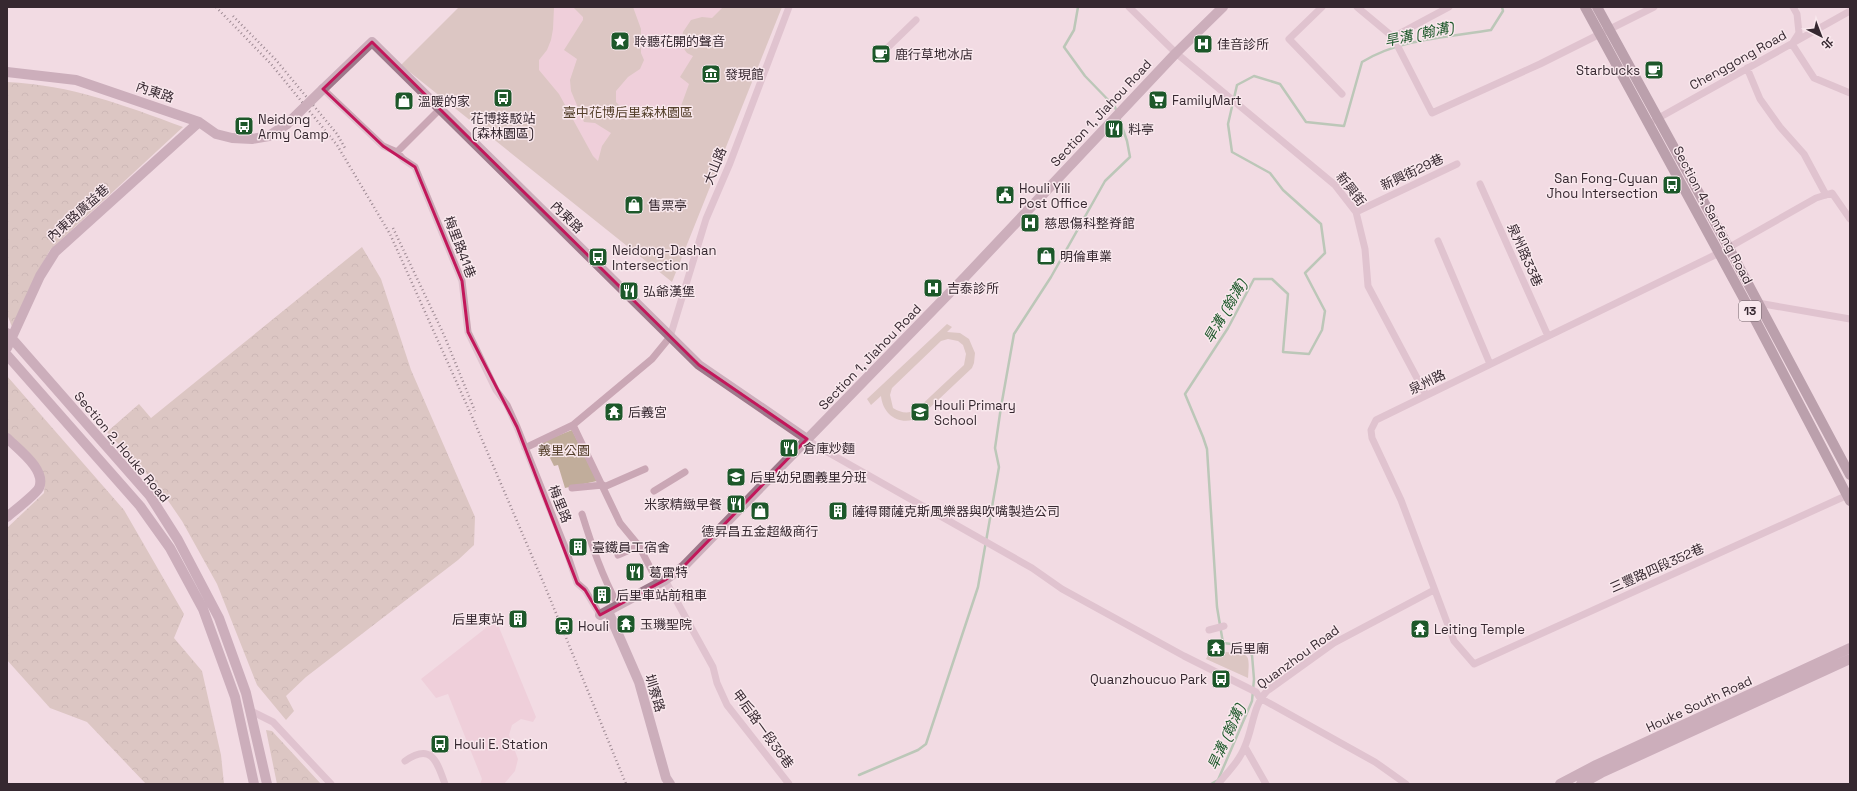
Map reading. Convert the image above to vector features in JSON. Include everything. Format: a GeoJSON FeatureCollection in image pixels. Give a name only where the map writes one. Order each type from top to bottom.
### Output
{"type":"FeatureCollection","features":[{"type":"Feature","properties":{"kind":"main road","name":"Section 4, Sanfeng Road"},"geometry":{"type":"LineString","coordinates":[[1585,7],[1750,310],[1849,497]]}},
{"type":"Feature","properties":{"kind":"main road","name":"Section 4, Sanfeng Road"},"geometry":{"type":"LineString","coordinates":[[1597,7],[1729,248],[1850,475]]}},
{"type":"Feature","properties":{"kind":"street","name":"大山路"},"geometry":{"type":"LineString","coordinates":[[670,337],[706,219],[730,163],[789,7]]}},
{"type":"Feature","properties":{"kind":"street","name":"新興街"},"geometry":{"type":"LineString","coordinates":[[1130,7],[1176,53],[1335,185],[1356,212],[1365,249],[1368,286],[1426,395]]}},
{"type":"Feature","properties":{"kind":"street","name":"Section 1, Jiahou Road"},"geometry":{"type":"LineString","coordinates":[[604,613],[663,582],[688,561],[966,277],[1176,53],[1223,7]]}},
{"type":"Feature","properties":{"kind":"street"},"geometry":{"type":"LineString","coordinates":[[1322,7],[1289,39],[1342,94]]}},
{"type":"Feature","properties":{"kind":"street"},"geometry":{"type":"LineString","coordinates":[[1357,7],[1393,37],[1430,112],[1434,113],[1540,64],[1599,33],[1654,7]]}},
{"type":"Feature","properties":{"kind":"street"},"geometry":{"type":"LineString","coordinates":[[1393,37],[1449,7]]}},
{"type":"Feature","properties":{"kind":"street"},"geometry":{"type":"LineString","coordinates":[[1793,7],[1797,14],[1799,33],[1792,44],[1814,78],[1850,94]]}},
{"type":"Feature","properties":{"kind":"street","name":"Chenggong Road"},"geometry":{"type":"LineString","coordinates":[[1648,123],[1658,119],[1850,11]]}},
{"type":"Feature","properties":{"kind":"street"},"geometry":{"type":"LineString","coordinates":[[881,54],[916,20]]}},
{"type":"Feature","properties":{"kind":"street","name":"內東路"},"geometry":{"type":"LineString","coordinates":[[7,72],[76,80],[199,122],[216,134],[239,139],[252,139],[269,136],[287,124],[372,42],[439,110],[699,365],[807,439]]}},
{"type":"Feature","properties":{"kind":"street"},"geometry":{"type":"LineString","coordinates":[[1748,68],[1760,99],[1780,127],[1804,154],[1826,195],[1832,193],[1850,219]]}},
{"type":"Feature","properties":{"kind":"street","name":"梅里路41巷"},"geometry":{"type":"LineString","coordinates":[[323,89],[383,146],[397,152],[403,159],[415,167],[462,281],[468,332],[496,390],[507,405],[525,448]]}},
{"type":"Feature","properties":{"kind":"street"},"geometry":{"type":"LineString","coordinates":[[397,152],[439,110]]}},
{"type":"Feature","properties":{"kind":"street","name":"內東路廣益巷"},"geometry":{"type":"LineString","coordinates":[[9,340],[40,276],[55,252],[199,122]]}},
{"type":"Feature","properties":{"kind":"street","name":"新興街29巷"},"geometry":{"type":"LineString","coordinates":[[1356,212],[1457,164]]}},
{"type":"Feature","properties":{"kind":"street","name":"泉州路33巷"},"geometry":{"type":"LineString","coordinates":[[1480,184],[1548,336]]}},
{"type":"Feature","properties":{"kind":"street","name":"泉州路"},"geometry":{"type":"LineString","coordinates":[[1474,664],[1454,641],[1401,500],[1372,438],[1371,430],[1376,420],[1729,248],[1816,198],[1826,195]]}},
{"type":"Feature","properties":{"kind":"street"},"geometry":{"type":"LineString","coordinates":[[1438,241],[1490,364]]}},
{"type":"Feature","properties":{"kind":"street"},"geometry":{"type":"LineString","coordinates":[[1750,310],[1758,303],[1850,319]]}},
{"type":"Feature","properties":{"kind":"street"},"geometry":{"type":"LineString","coordinates":[[525,448],[573,425],[652,359],[670,337]]}},
{"type":"Feature","properties":{"kind":"street","name":"Section 2, Houke Road"},"geometry":{"type":"LineString","coordinates":[[9,340],[150,496],[178,540],[219,618],[252,712],[267,784]]}},
{"type":"Feature","properties":{"kind":"street","name":"Section 2, Houke Road"},"geometry":{"type":"LineString","coordinates":[[7,355],[140,506],[170,548],[203,609],[236,697],[254,784]]}},
{"type":"Feature","properties":{"kind":"street"},"geometry":{"type":"LineString","coordinates":[[573,425],[604,486],[620,523],[639,546],[655,577],[663,582]]}},
{"type":"Feature","properties":{"kind":"street"},"geometry":{"type":"LineString","coordinates":[[7,438],[34,464],[41,479],[39,488],[7,517]]}},
{"type":"Feature","properties":{"kind":"street"},"geometry":{"type":"LineString","coordinates":[[807,439],[815,445],[1032,568],[1062,589],[1184,656],[1249,688],[1258,695],[1375,762],[1406,784]]}},
{"type":"Feature","properties":{"kind":"street","name":"梅里路"},"geometry":{"type":"LineString","coordinates":[[525,448],[565,547],[577,583],[586,590],[604,613]]}},
{"type":"Feature","properties":{"kind":"street"},"geometry":{"type":"LineString","coordinates":[[572,488],[604,486],[645,469]]}},
{"type":"Feature","properties":{"kind":"street"},"geometry":{"type":"LineString","coordinates":[[654,491],[685,472]]}},
{"type":"Feature","properties":{"kind":"street","name":"三豐路四段352巷"},"geometry":{"type":"LineString","coordinates":[[1474,664],[1849,497]]}},
{"type":"Feature","properties":{"kind":"street"},"geometry":{"type":"LineString","coordinates":[[582,514],[593,552],[605,581],[618,605]]}},
{"type":"Feature","properties":{"kind":"street"},"geometry":{"type":"LineString","coordinates":[[618,555],[639,546]]}},
{"type":"Feature","properties":{"kind":"street","name":"甲后路一段36巷"},"geometry":{"type":"LineString","coordinates":[[663,582],[713,667],[717,683],[727,705],[789,784]]}},
{"type":"Feature","properties":{"kind":"street","name":"Quanzhou Road"},"geometry":{"type":"LineString","coordinates":[[1218,784],[1236,762],[1245,747],[1258,695],[1267,691],[1334,643],[1434,590]]}},
{"type":"Feature","properties":{"kind":"street","name":"圳寮路"},"geometry":{"type":"LineString","coordinates":[[604,613],[639,682],[666,778],[670,784]]}},
{"type":"Feature","properties":{"kind":"street"},"geometry":{"type":"LineString","coordinates":[[1209,630],[1224,626]]}},
{"type":"Feature","properties":{"kind":"street","name":"Houke South Road"},"geometry":{"type":"LineString","coordinates":[[1580,784],[1599,769],[1850,648]]}},
{"type":"Feature","properties":{"kind":"street","name":"Houke South Road"},"geometry":{"type":"LineString","coordinates":[[1560,784],[1599,769],[1850,659]]}},
{"type":"Feature","properties":{"kind":"street"},"geometry":{"type":"LineString","coordinates":[[252,712],[273,722],[331,784]]}},
{"type":"Feature","properties":{"kind":"street"},"geometry":{"type":"LineString","coordinates":[[1245,747],[1266,784]]}},
{"type":"Feature","properties":{"kind":"street"},"geometry":{"type":"LineString","coordinates":[[405,761],[420,752],[428,754],[437,760],[445,784]]}},
{"type":"Feature","properties":{"kind":"highlighted area"},"geometry":{"type":"Polygon","coordinates":[[[372,42],[699,365],[807,439],[684,566],[665,580],[600,615],[585,590],[577,583],[517,427],[474,347],[468,332],[462,281],[415,167],[383,146],[323,89],[372,42]]]}},
{"type":"Feature","properties":{"kind":"green space","name":"臺中花博后里森林園區"},"geometry":{"type":"Polygon","coordinates":[[[459,7],[782,7],[672,282],[401,65],[459,7]]]}},
{"type":"Feature","properties":{"kind":"green space"},"geometry":{"type":"Polygon","coordinates":[[[7,82],[53,87],[97,97],[183,127],[50,250],[36,275],[12,327],[7,314],[7,82]]]}},
{"type":"Feature","properties":{"kind":"green space"},"geometry":{"type":"Polygon","coordinates":[[[362,247],[381,279],[411,370],[475,517],[474,545],[458,560],[306,677],[286,696],[294,711],[286,720],[257,685],[217,584],[182,521],[158,486],[107,432],[139,404],[151,418],[362,247]]]}},
{"type":"Feature","properties":{"kind":"green space"},"geometry":{"type":"Polygon","coordinates":[[[947,324],[952,327],[947,332],[960,333],[969,339],[975,353],[972,368],[920,417],[906,421],[894,418],[885,409],[881,396],[871,405],[867,399],[947,324]],[[948,339],[941,341],[892,388],[890,395],[893,408],[904,412],[916,410],[964,365],[966,354],[963,345],[958,341],[948,339]]]}},
{"type":"Feature","properties":{"kind":"green space"},"geometry":{"type":"Polygon","coordinates":[[[7,376],[124,510],[184,614],[174,638],[202,671],[221,755],[224,784],[146,784],[87,722],[50,708],[7,660],[7,528],[44,493],[45,479],[7,436],[7,376]]]}},
{"type":"Feature","properties":{"kind":"green space","name":"義里公園"},"geometry":{"type":"Polygon","coordinates":[[[572,430],[597,481],[565,488],[558,465],[554,466],[542,442],[572,430]]]}},
{"type":"Feature","properties":{"kind":"green space"},"geometry":{"type":"Polygon","coordinates":[[[1212,647],[1246,656],[1249,663],[1248,678],[1206,659],[1212,647]]]}},
{"type":"Feature","properties":{"kind":"green space"},"geometry":{"type":"Polygon","coordinates":[[[266,730],[272,731],[321,784],[277,784],[266,730]]]}},
{"type":"Feature","properties":{"kind":"shaded area"},"geometry":{"type":"Polygon","coordinates":[[[554,7],[573,7],[583,17],[583,20],[564,50],[577,59],[570,80],[571,91],[584,122],[595,123],[611,133],[602,146],[598,161],[593,156],[559,94],[539,70],[539,60],[547,50],[551,40],[554,7]]]}},
{"type":"Feature","properties":{"kind":"shaded area"},"geometry":{"type":"Polygon","coordinates":[[[633,7],[723,7],[712,18],[702,17],[691,20],[683,32],[681,45],[687,53],[693,56],[680,77],[689,84],[681,106],[673,108],[661,120],[654,118],[634,120],[616,102],[616,91],[628,77],[640,69],[644,60],[641,53],[641,29],[633,7]]]}},
{"type":"Feature","properties":{"kind":"shaded area"},"geometry":{"type":"Polygon","coordinates":[[[496,620],[536,717],[533,722],[521,719],[512,725],[509,735],[518,759],[515,771],[504,784],[480,784],[482,779],[448,694],[436,698],[421,679],[496,620]]]}},
{"type":"Feature","properties":{"kind":"waterway"},"geometry":{"type":"LineString","coordinates":[[1078,7],[1074,30],[1064,47],[1085,76],[1115,107],[1117,112]]}},
{"type":"Feature","properties":{"kind":"waterway","name":"旱溝 (翰溝)"},"geometry":{"type":"LineString","coordinates":[[1211,784],[1218,780],[1252,701],[1254,679],[1252,655],[1240,645],[1223,643],[1217,607],[1207,449],[1185,394],[1228,328],[1254,279],[1272,279],[1288,294],[1283,352],[1309,354],[1322,330],[1325,311],[1305,273],[1325,253],[1321,224],[1283,190],[1270,173],[1232,152],[1228,124],[1237,85],[1254,76],[1280,84],[1306,122],[1344,126],[1362,62],[1376,54],[1392,48],[1424,40],[1491,30],[1503,11],[1502,7]]}},
{"type":"Feature","properties":{"kind":"waterway"},"geometry":{"type":"LineString","coordinates":[[859,775],[918,750],[926,744],[978,587],[999,467],[995,448],[1014,334],[1051,277],[1105,181],[1130,157],[1127,141],[1119,118]]}},
{"type":"Feature","properties":{"kind":"railway"},"geometry":{"type":"LineString","coordinates":[[216,7],[271,64],[337,145],[390,234],[474,421],[544,584],[626,784]]}},
{"type":"Feature","properties":{"kind":"railway"},"geometry":{"type":"LineString","coordinates":[[233,16],[276,60],[337,134],[345,148]]}},
{"type":"Feature","properties":{"kind":"railway"},"geometry":{"type":"LineString","coordinates":[[393,228],[444,335],[475,411]]}},
{"type":"Feature","properties":{"kind":"place","name":"聆聽花開的聲音"},"geometry":{"type":"Point","coordinates":[620,41]}},
{"type":"Feature","properties":{"kind":"place","name":"佳音診所"},"geometry":{"type":"Point","coordinates":[1203,44]}},
{"type":"Feature","properties":{"kind":"place","name":"鹿行草地冰店"},"geometry":{"type":"Point","coordinates":[881,54]}},
{"type":"Feature","properties":{"kind":"place","name":"Starbucks"},"geometry":{"type":"Point","coordinates":[1654,70]}},
{"type":"Feature","properties":{"kind":"place","name":"發現館"},"geometry":{"type":"Point","coordinates":[711,74]}},
{"type":"Feature","properties":{"kind":"place","name":"花博接駁站 (森林園區)"},"geometry":{"type":"Point","coordinates":[503,98]}},
{"type":"Feature","properties":{"kind":"place","name":"FamilyMart"},"geometry":{"type":"Point","coordinates":[1158,100]}},
{"type":"Feature","properties":{"kind":"place","name":"溫暖的家"},"geometry":{"type":"Point","coordinates":[404,101]}},
{"type":"Feature","properties":{"kind":"place","name":"Neidong Army Camp"},"geometry":{"type":"Point","coordinates":[244,126]}},
{"type":"Feature","properties":{"kind":"place","name":"料亭"},"geometry":{"type":"Point","coordinates":[1114,129]}},
{"type":"Feature","properties":{"kind":"place","name":"San Fong-Cyuan Jhou Intersection"},"geometry":{"type":"Point","coordinates":[1672,185]}},
{"type":"Feature","properties":{"kind":"place","name":"Houli Yili Post Office"},"geometry":{"type":"Point","coordinates":[1005,195]}},
{"type":"Feature","properties":{"kind":"place","name":"售票亭"},"geometry":{"type":"Point","coordinates":[634,205]}},
{"type":"Feature","properties":{"kind":"place","name":"慈恩傷科整脊館"},"geometry":{"type":"Point","coordinates":[1030,223]}},
{"type":"Feature","properties":{"kind":"place","name":"明倫車業"},"geometry":{"type":"Point","coordinates":[1046,256]}},
{"type":"Feature","properties":{"kind":"place","name":"Neidong-Dashan Intersection"},"geometry":{"type":"Point","coordinates":[598,257]}},
{"type":"Feature","properties":{"kind":"place","name":"吉泰診所"},"geometry":{"type":"Point","coordinates":[933,288]}},
{"type":"Feature","properties":{"kind":"place","name":"弘爺漢堡"},"geometry":{"type":"Point","coordinates":[629,291]}},
{"type":"Feature","properties":{"kind":"place","name":"后義宮"},"geometry":{"type":"Point","coordinates":[614,412]}},
{"type":"Feature","properties":{"kind":"place","name":"Houli Primary School"},"geometry":{"type":"Point","coordinates":[920,412]}},
{"type":"Feature","properties":{"kind":"place","name":"倉庫炒麵"},"geometry":{"type":"Point","coordinates":[789,448]}},
{"type":"Feature","properties":{"kind":"place","name":"后里幼兒園義里分班"},"geometry":{"type":"Point","coordinates":[736,477]}},
{"type":"Feature","properties":{"kind":"place","name":"米家精緻早餐"},"geometry":{"type":"Point","coordinates":[736,504]}},
{"type":"Feature","properties":{"kind":"place","name":"德昇昌五金超級商行"},"geometry":{"type":"Point","coordinates":[760,511]}},
{"type":"Feature","properties":{"kind":"place","name":"薩得爾薩克斯風樂器與吹嘴製造公司"},"geometry":{"type":"Point","coordinates":[838,511]}},
{"type":"Feature","properties":{"kind":"place","name":"臺鐵員工宿舍"},"geometry":{"type":"Point","coordinates":[578,547]}},
{"type":"Feature","properties":{"kind":"place","name":"葛雷特"},"geometry":{"type":"Point","coordinates":[635,572]}},
{"type":"Feature","properties":{"kind":"place","name":"后里車站前租車"},"geometry":{"type":"Point","coordinates":[602,595]}},
{"type":"Feature","properties":{"kind":"place","name":"后里東站"},"geometry":{"type":"Point","coordinates":[518,619]}},
{"type":"Feature","properties":{"kind":"place","name":"玉璣聖院"},"geometry":{"type":"Point","coordinates":[626,624]}},
{"type":"Feature","properties":{"kind":"place","name":"Houli"},"geometry":{"type":"Point","coordinates":[564,626]}},
{"type":"Feature","properties":{"kind":"place","name":"Leiting Temple"},"geometry":{"type":"Point","coordinates":[1420,629]}},
{"type":"Feature","properties":{"kind":"place","name":"后里廟"},"geometry":{"type":"Point","coordinates":[1216,648]}},
{"type":"Feature","properties":{"kind":"place","name":"Quanzhoucuo Park"},"geometry":{"type":"Point","coordinates":[1221,679]}},
{"type":"Feature","properties":{"kind":"place","name":"Houli E. Station"},"geometry":{"type":"Point","coordinates":[440,744]}}]}
